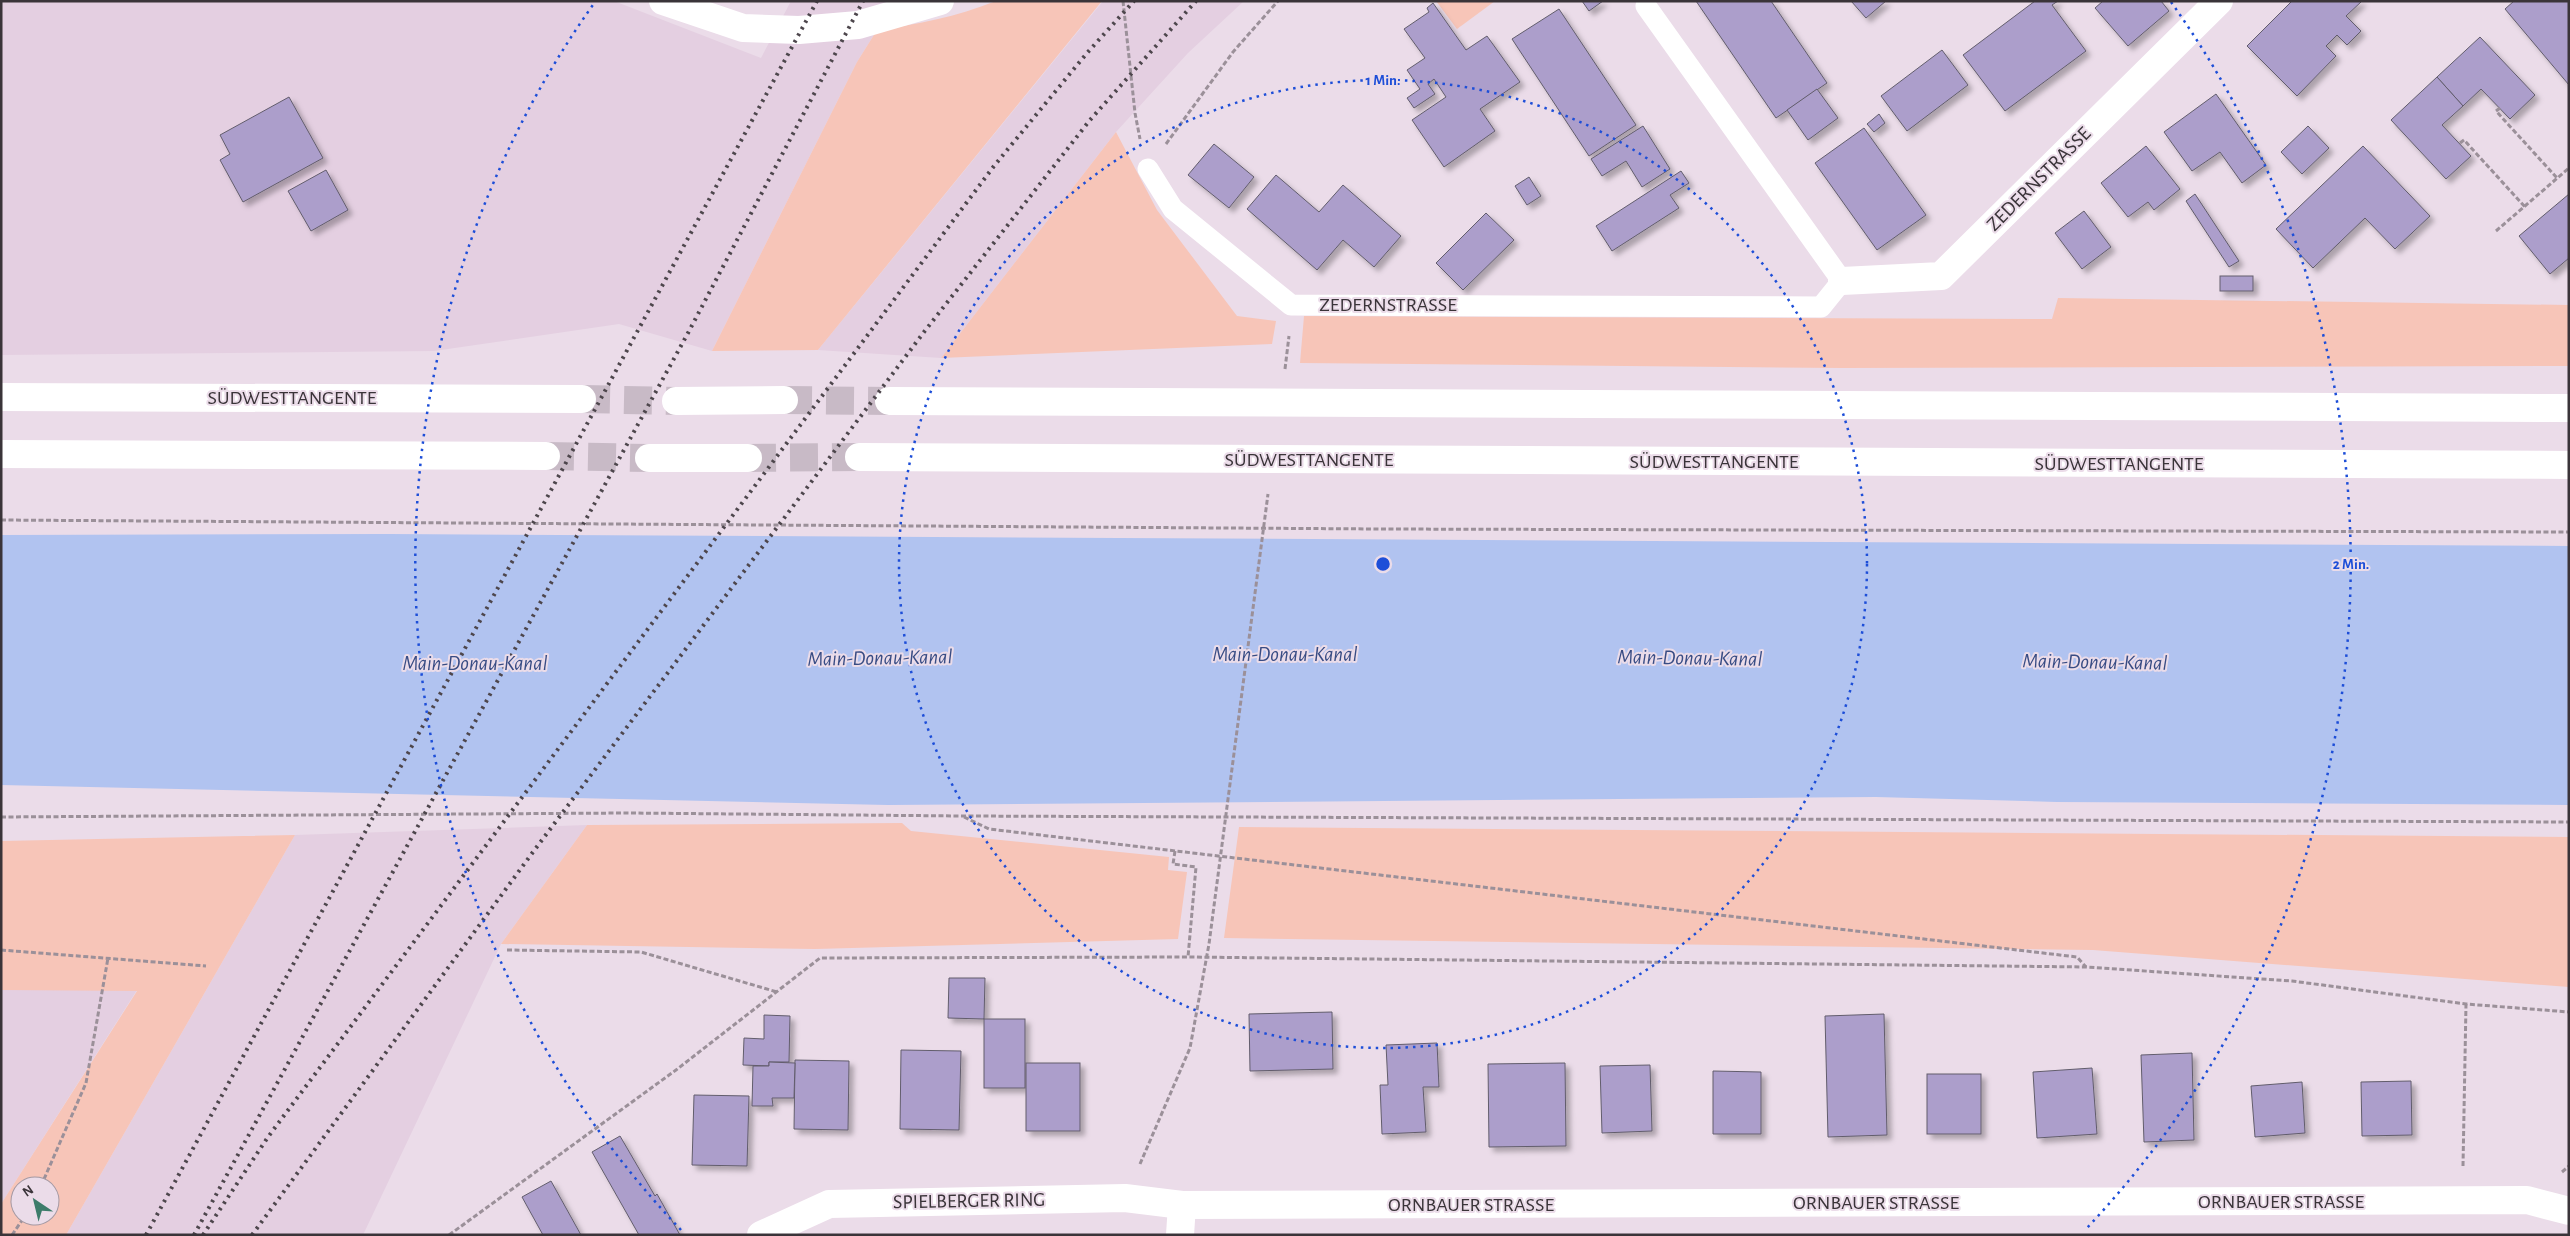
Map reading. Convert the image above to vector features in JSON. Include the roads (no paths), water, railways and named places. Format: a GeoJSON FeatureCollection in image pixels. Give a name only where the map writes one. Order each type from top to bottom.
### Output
{"type":"FeatureCollection","features":[{"type":"Feature","properties":{"kind":"main road"},"geometry":{"type":"LineString","coordinates":[[663,1],[743,28],[799,30],[858,25],[940,1]]}},
{"type":"Feature","properties":{"kind":"main road","name":"ZEDERNSTRASSE"},"geometry":{"type":"LineString","coordinates":[[1842,281],[1941,276],[2207,5]]}},
{"type":"Feature","properties":{"kind":"main road","name":"SÜDWESTTANGENTE"},"geometry":{"type":"LineString","coordinates":[[1,397],[582,399]]}},
{"type":"Feature","properties":{"kind":"main road"},"geometry":{"type":"LineString","coordinates":[[676,401],[784,400]]}},
{"type":"Feature","properties":{"kind":"main road"},"geometry":{"type":"LineString","coordinates":[[889,401],[2569,408]]}},
{"type":"Feature","properties":{"kind":"main road"},"geometry":{"type":"LineString","coordinates":[[1,454],[546,456]]}},
{"type":"Feature","properties":{"kind":"main road","name":"SÜDWESTTANGENTE"},"geometry":{"type":"LineString","coordinates":[[859,457],[2569,465]]}},
{"type":"Feature","properties":{"kind":"main road"},"geometry":{"type":"LineString","coordinates":[[649,458],[748,458]]}},
{"type":"Feature","properties":{"kind":"main road","name":"SPIELBERGER RING"},"geometry":{"type":"LineString","coordinates":[[761,1235],[829,1204],[1125,1198],[1182,1205]]}},
{"type":"Feature","properties":{"kind":"main road","name":"ORNBAUER STRASSE"},"geometry":{"type":"LineString","coordinates":[[1182,1205],[2462,1202],[2527,1200],[2569,1211]]}},
{"type":"Feature","properties":{"kind":"main road"},"geometry":{"type":"LineString","coordinates":[[1180,1235],[1182,1205]]}},
{"type":"Feature","properties":{"kind":"lane"},"geometry":{"type":"LineString","coordinates":[[1646,6],[1842,281]]}},
{"type":"Feature","properties":{"kind":"lane","name":"ZEDERNSTRASSE"},"geometry":{"type":"LineString","coordinates":[[1148,169],[1173,209],[1291,305],[1820,307],[1842,281]]}},
{"type":"Feature","properties":{"kind":"water","name":"Main-Donau-Kanal"},"geometry":{"type":"Polygon","coordinates":[[[389,534],[2569,546],[2569,805],[2057,802],[1876,797],[888,805],[1,785],[1,535],[389,534]]]}},
{"type":"Feature","properties":{"kind":"tunnel"},"geometry":{"type":"LineString","coordinates":[[582,399],[676,401]]}},
{"type":"Feature","properties":{"kind":"tunnel"},"geometry":{"type":"LineString","coordinates":[[784,400],[889,401]]}},
{"type":"Feature","properties":{"kind":"tunnel"},"geometry":{"type":"LineString","coordinates":[[546,456],[649,458]]}},
{"type":"Feature","properties":{"kind":"tunnel"},"geometry":{"type":"LineString","coordinates":[[748,458],[859,457]]}},
{"type":"Feature","properties":{"kind":"railway"},"geometry":{"type":"LineString","coordinates":[[146,1235],[817,1]]}},
{"type":"Feature","properties":{"kind":"railway"},"geometry":{"type":"LineString","coordinates":[[194,1235],[688,333],[863,1]]}},
{"type":"Feature","properties":{"kind":"railway"},"geometry":{"type":"LineString","coordinates":[[203,1235],[268,1137],[994,166],[1087,53],[1134,1]]}},
{"type":"Feature","properties":{"kind":"railway"},"geometry":{"type":"LineString","coordinates":[[252,1235],[533,852],[924,332],[1090,120],[1196,1]]}}]}
